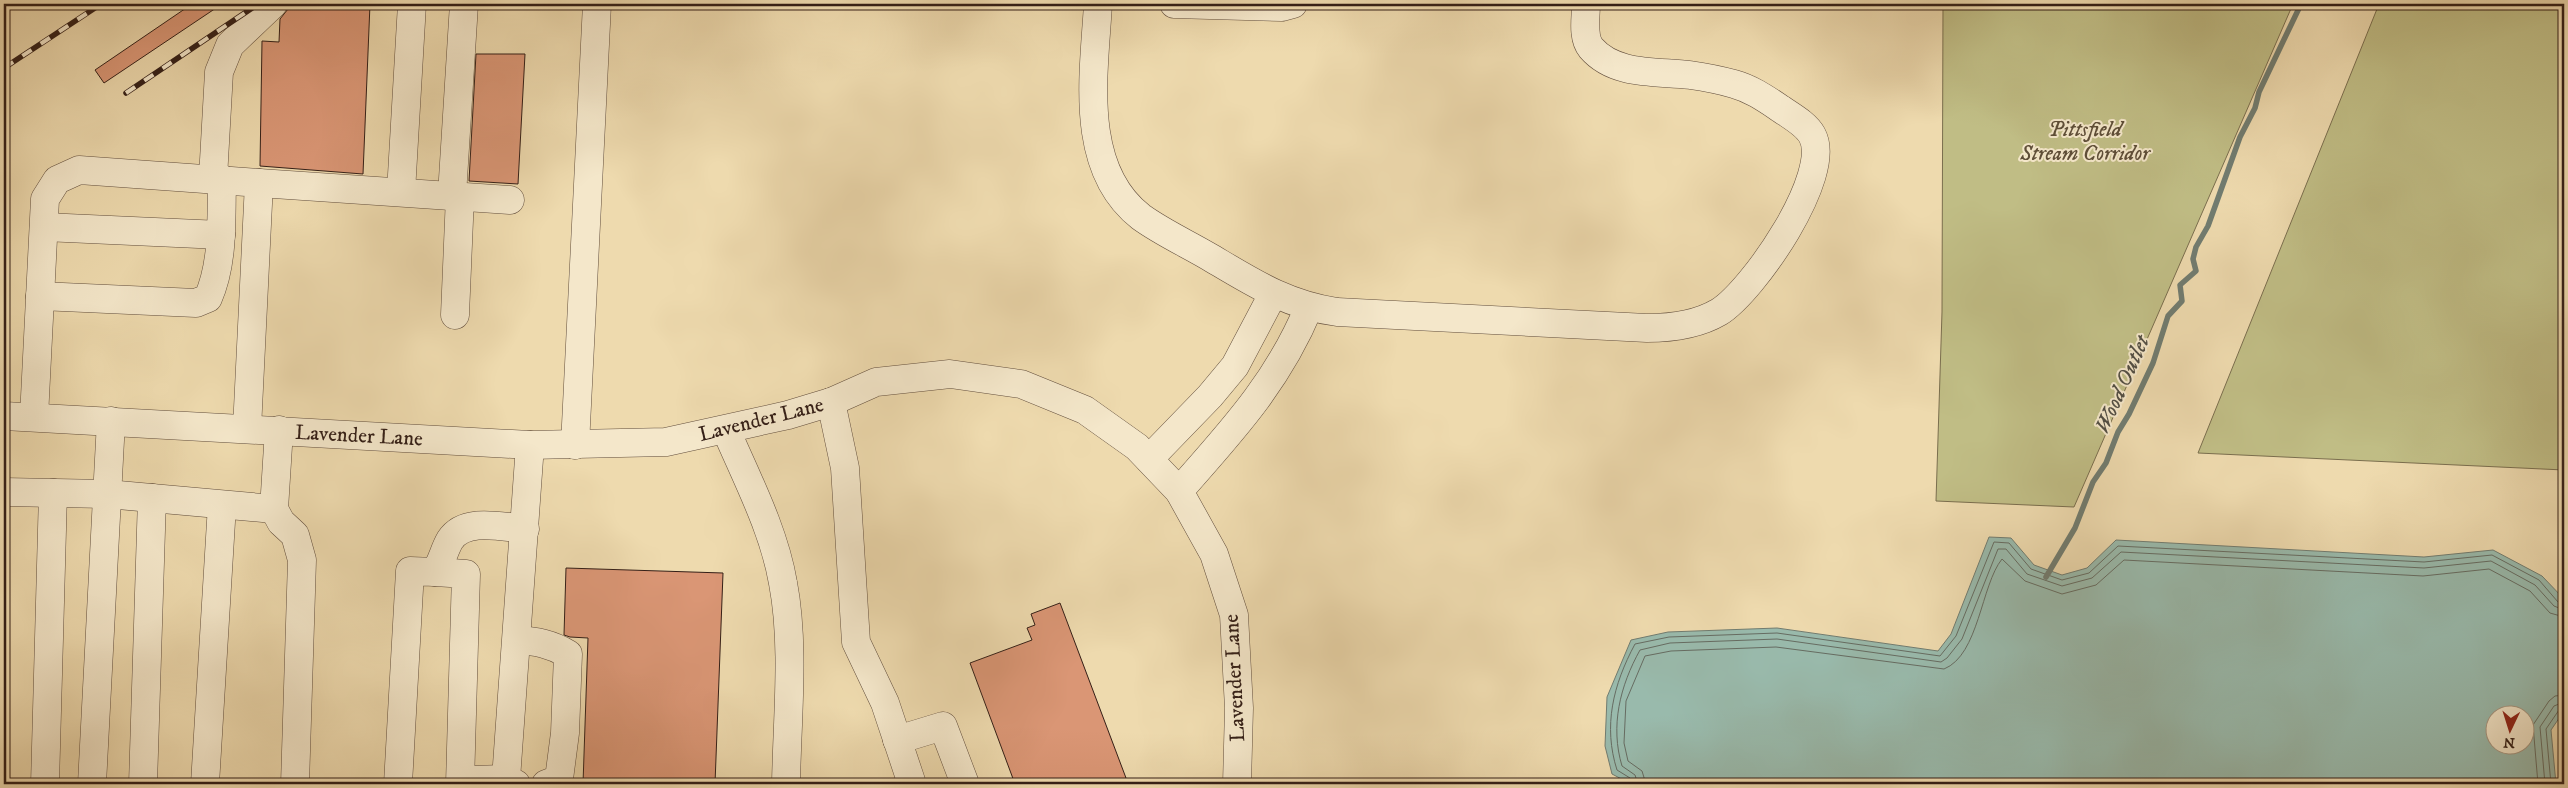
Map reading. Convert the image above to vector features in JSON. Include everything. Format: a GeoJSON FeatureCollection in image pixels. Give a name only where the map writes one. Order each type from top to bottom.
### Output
{"type":"FeatureCollection","features":[{"type":"Feature","properties":{"kind":"street"},"geometry":{"type":"LineString","coordinates":[[40,296],[196,303],[208,298],[216,280],[220,235],[218,179],[219,72],[230,45],[273,4]]}},
{"type":"Feature","properties":{"kind":"street"},"geometry":{"type":"LineString","coordinates":[[401,192],[412,4]]}},
{"type":"Feature","properties":{"kind":"street"},"geometry":{"type":"LineString","coordinates":[[455,315],[456,196],[464,4]]}},
{"type":"Feature","properties":{"kind":"street"},"geometry":{"type":"LineString","coordinates":[[575,445],[597,4]]}},
{"type":"Feature","properties":{"kind":"street"},"geometry":{"type":"LineString","coordinates":[[1098,4],[1093,92],[1096,138],[1104,164],[1118,193],[1142,217],[1273,294],[1308,307],[1338,312],[1668,328],[1695,323],[1720,311],[1742,293],[1766,264],[1812,179],[1815,155],[1813,136],[1798,120],[1758,93],[1734,84],[1691,75],[1628,70],[1606,60],[1590,47],[1585,35],[1586,4]]}},
{"type":"Feature","properties":{"kind":"street"},"geometry":{"type":"LineString","coordinates":[[1174,4],[1282,7],[1293,4]]}},
{"type":"Feature","properties":{"kind":"street"},"geometry":{"type":"LineString","coordinates":[[34,417],[45,200],[57,180],[79,170],[510,200]]}},
{"type":"Feature","properties":{"kind":"street"},"geometry":{"type":"LineString","coordinates":[[247,429],[259,183]]}},
{"type":"Feature","properties":{"kind":"street"},"geometry":{"type":"LineString","coordinates":[[44,227],[220,235]]}},
{"type":"Feature","properties":{"kind":"street"},"geometry":{"type":"LineString","coordinates":[[1149,460],[1210,396],[1235,366],[1273,294]]}},
{"type":"Feature","properties":{"kind":"street"},"geometry":{"type":"LineString","coordinates":[[1179,492],[1268,385],[1296,336],[1308,307]]}},
{"type":"Feature","properties":{"kind":"street","name":"Lavender Lane"},"geometry":{"type":"LineString","coordinates":[[4,416],[530,445],[575,445],[666,442],[726,430],[831,402],[876,382],[950,374],[1021,384],[1085,410],[1137,447],[1179,492],[1214,554],[1234,615],[1239,708],[1237,781]]}},
{"type":"Feature","properties":{"kind":"street"},"geometry":{"type":"LineString","coordinates":[[831,402],[845,468],[856,642],[885,704],[912,784]]}},
{"type":"Feature","properties":{"kind":"street"},"geometry":{"type":"LineString","coordinates":[[92,784],[111,421]]}},
{"type":"Feature","properties":{"kind":"street"},"geometry":{"type":"LineString","coordinates":[[279,430],[274,509],[281,522],[295,535],[302,560],[294,784]]}},
{"type":"Feature","properties":{"kind":"street"},"geometry":{"type":"LineString","coordinates":[[726,430],[774,550],[783,582],[789,631],[786,784]]}},
{"type":"Feature","properties":{"kind":"street"},"geometry":{"type":"LineString","coordinates":[[466,784],[469,780],[511,782],[517,640],[530,445]]}},
{"type":"Feature","properties":{"kind":"street"},"geometry":{"type":"LineString","coordinates":[[4,492],[107,494],[274,509]]}},
{"type":"Feature","properties":{"kind":"street"},"geometry":{"type":"LineString","coordinates":[[45,784],[53,493]]}},
{"type":"Feature","properties":{"kind":"street"},"geometry":{"type":"LineString","coordinates":[[143,784],[152,498]]}},
{"type":"Feature","properties":{"kind":"street"},"geometry":{"type":"LineString","coordinates":[[205,784],[222,504]]}},
{"type":"Feature","properties":{"kind":"street"},"geometry":{"type":"LineString","coordinates":[[435,572],[450,539],[468,526],[525,529]]}},
{"type":"Feature","properties":{"kind":"street"},"geometry":{"type":"LineString","coordinates":[[398,784],[410,571],[466,574],[460,784]]}},
{"type":"Feature","properties":{"kind":"street"},"geometry":{"type":"LineString","coordinates":[[517,640],[537,641],[555,646],[568,654],[565,733],[559,779],[546,784]]}},
{"type":"Feature","properties":{"kind":"street"},"geometry":{"type":"LineString","coordinates":[[898,740],[943,726],[965,784]]}},
{"type":"Feature","properties":{"kind":"green space","name":"Pittsfield Stream Corridor"},"geometry":{"type":"Polygon","coordinates":[[[1943,4],[2293,4],[2074,507],[1936,501],[1942,312],[1943,4]]]}},
{"type":"Feature","properties":{"kind":"green space"},"geometry":{"type":"Polygon","coordinates":[[[2379,4],[2564,4],[2564,470],[2198,453],[2379,4]]]}},
{"type":"Feature","properties":{"kind":"water"},"geometry":{"type":"Polygon","coordinates":[[[1989,537],[2011,538],[2034,565],[2062,575],[2087,568],[2116,540],[2424,557],[2493,550],[2542,576],[2564,599],[2564,711],[2551,730],[2556,784],[1631,784],[1612,774],[1605,746],[1607,697],[1631,640],[1668,632],[1777,628],[1938,651],[1951,634],[1989,537]]]}},
{"type":"Feature","properties":{"kind":"building"},"geometry":{"type":"Polygon","coordinates":[[[192,4],[222,4],[104,83],[95,70],[192,4]]]}},
{"type":"Feature","properties":{"kind":"building"},"geometry":{"type":"Polygon","coordinates":[[[288,4],[370,4],[363,174],[260,166],[262,41],[279,42],[280,19],[288,9],[288,4]]]}},
{"type":"Feature","properties":{"kind":"building"},"geometry":{"type":"Polygon","coordinates":[[[476,54],[525,54],[518,184],[469,181],[476,54]]]}},
{"type":"Feature","properties":{"kind":"building"},"geometry":{"type":"Polygon","coordinates":[[[566,568],[723,573],[715,784],[583,784],[588,638],[564,635],[566,568]]]}},
{"type":"Feature","properties":{"kind":"building"},"geometry":{"type":"Polygon","coordinates":[[[1060,603],[1126,778],[1108,784],[1015,784],[970,663],[1032,640],[1027,628],[1035,625],[1031,614],[1060,603]]]}},
{"type":"Feature","properties":{"kind":"waterway","name":"Wood Outlet"},"geometry":{"type":"LineString","coordinates":[[2046,577],[2075,528],[2093,482],[2106,463],[2118,432],[2129,414],[2153,363],[2168,316],[2182,301],[2180,285],[2196,271],[2193,259],[2196,247],[2208,226],[2240,137],[2255,108],[2259,92],[2301,4]]}},
{"type":"Feature","properties":{"kind":"railway"},"geometry":{"type":"LineString","coordinates":[[4,68],[101,4]]}},
{"type":"Feature","properties":{"kind":"railway"},"geometry":{"type":"LineString","coordinates":[[126,93],[258,4]]}}]}
